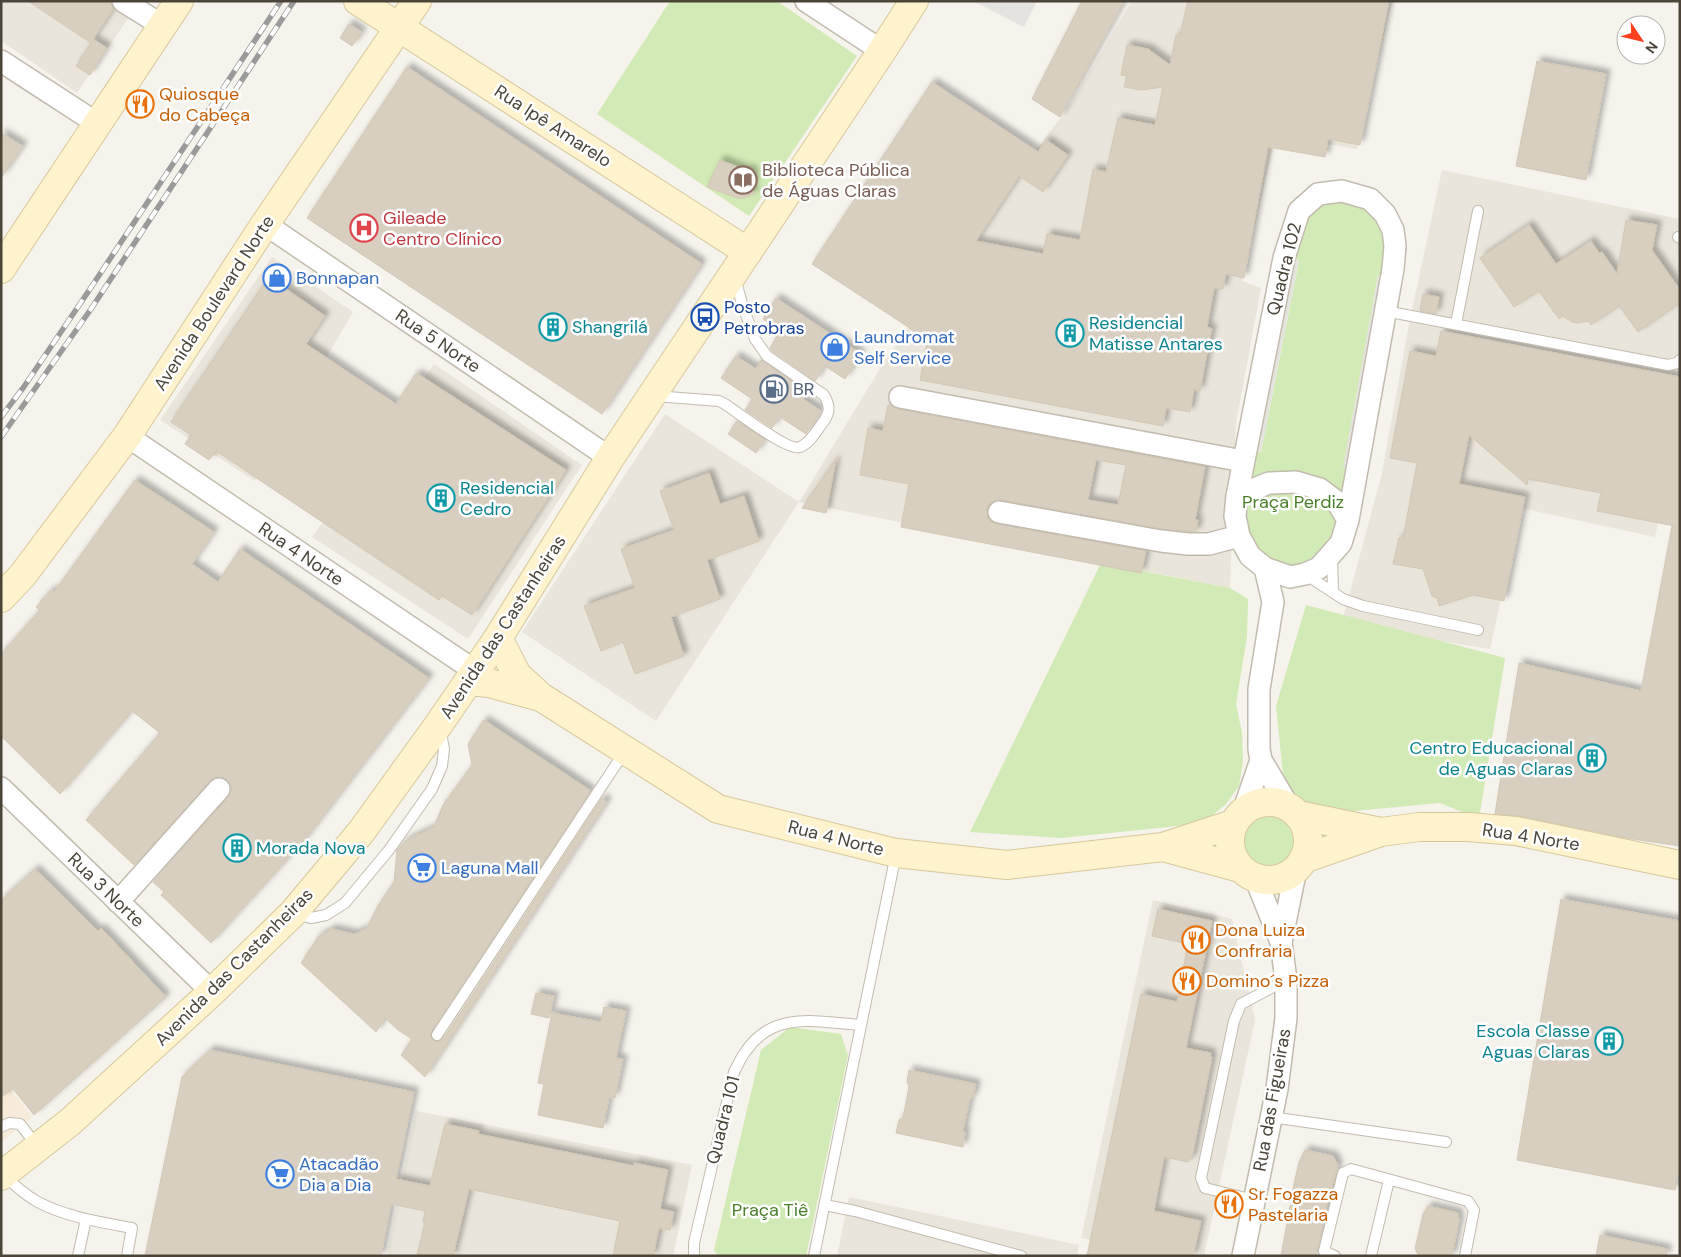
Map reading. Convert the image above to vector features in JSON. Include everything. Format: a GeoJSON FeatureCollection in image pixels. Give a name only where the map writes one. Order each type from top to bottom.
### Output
{"type":"FeatureCollection","features":[{"type":"Feature","properties":{"kind":"street"},"geometry":{"type":"LineString","coordinates":[[123,1],[163,26]]}},
{"type":"Feature","properties":{"kind":"street"},"geometry":{"type":"LineString","coordinates":[[1,269],[180,1]]}},
{"type":"Feature","properties":{"kind":"street","name":"Avenida Boulevard Norte"},"geometry":{"type":"LineString","coordinates":[[1,598],[22,576],[127,436],[265,224],[417,1]]}},
{"type":"Feature","properties":{"kind":"street"},"geometry":{"type":"LineString","coordinates":[[806,1],[882,51]]}},
{"type":"Feature","properties":{"kind":"street","name":"Avenida das Castanheiras"},"geometry":{"type":"LineString","coordinates":[[2,1176],[38,1148],[120,1077],[212,992],[292,913],[361,832],[440,724],[498,638],[610,458],[914,1]]}},
{"type":"Feature","properties":{"kind":"street","name":"Rua Ipê Amarelo"},"geometry":{"type":"LineString","coordinates":[[362,4],[400,27],[741,263]]}},
{"type":"Feature","properties":{"kind":"street"},"geometry":{"type":"LineString","coordinates":[[1,61],[98,124]]}},
{"type":"Feature","properties":{"kind":"street","name":"Quadra 102"},"geometry":{"type":"LineString","coordinates":[[1342,191],[1370,199],[1385,214],[1393,230],[1395,246],[1392,277],[1385,311],[1348,520],[1341,543],[1319,568],[1297,575],[1265,568],[1250,556],[1239,536],[1235,516],[1237,496],[1286,249],[1298,210],[1318,194],[1342,191]]}},
{"type":"Feature","properties":{"kind":"street","name":"Rua 5 Norte"},"geometry":{"type":"LineString","coordinates":[[265,224],[610,458]]}},
{"type":"Feature","properties":{"kind":"street"},"geometry":{"type":"LineString","coordinates":[[900,397],[1243,460]]}},
{"type":"Feature","properties":{"kind":"street","name":"Rua 4 Norte"},"geometry":{"type":"LineString","coordinates":[[127,436],[472,676],[489,683],[541,698]]}},
{"type":"Feature","properties":{"kind":"street"},"geometry":{"type":"LineString","coordinates":[[1237,496],[1269,483],[1296,482],[1320,489],[1337,502],[1348,520]]}},
{"type":"Feature","properties":{"kind":"street"},"geometry":{"type":"LineString","coordinates":[[999,512],[1161,541],[1188,544],[1209,544],[1239,536]]}},
{"type":"Feature","properties":{"kind":"street","name":"Quadra 102"},"geometry":{"type":"LineString","coordinates":[[1238,818],[1261,760],[1259,689],[1273,602],[1265,568]]}},
{"type":"Feature","properties":{"kind":"street","name":"Quadra 102"},"geometry":{"type":"LineString","coordinates":[[1273,602],[1297,575]]}},
{"type":"Feature","properties":{"kind":"street","name":"Rua 4 Norte"},"geometry":{"type":"LineString","coordinates":[[498,638],[517,675],[541,698],[718,808],[896,853],[1007,865],[1163,847],[1238,818]]}},
{"type":"Feature","properties":{"kind":"street","name":"Quadra 102"},"geometry":{"type":"LineString","coordinates":[[1261,760],[1293,811]]}},
{"type":"Feature","properties":{"kind":"street","name":"Rua 3 Norte"},"geometry":{"type":"LineString","coordinates":[[1,788],[212,992]]}},
{"type":"Feature","properties":{"kind":"street"},"geometry":{"type":"LineString","coordinates":[[118,902],[219,789]]}},
{"type":"Feature","properties":{"kind":"street"},"geometry":{"type":"LineString","coordinates":[[1266,802],[1278,803],[1293,811],[1304,824],[1308,836],[1307,848],[1300,864],[1286,876],[1275,880],[1262,880],[1247,872],[1233,857],[1230,844],[1238,818],[1254,805],[1266,802]]}},
{"type":"Feature","properties":{"kind":"street","name":"Rua 4 Norte"},"geometry":{"type":"LineString","coordinates":[[1293,811],[1381,832]]}},
{"type":"Feature","properties":{"kind":"street","name":"Rua 4 Norte"},"geometry":{"type":"LineString","coordinates":[[1300,864],[1381,832],[1418,827],[1468,827],[1516,831],[1680,865]]}},
{"type":"Feature","properties":{"kind":"street","name":"Rua 4 Norte"},"geometry":{"type":"LineString","coordinates":[[1163,847],[1247,872]]}},
{"type":"Feature","properties":{"kind":"street","name":"Rua das Figueiras"},"geometry":{"type":"LineString","coordinates":[[1281,942],[1300,864]]}},
{"type":"Feature","properties":{"kind":"street","name":"Rua das Figueiras"},"geometry":{"type":"LineString","coordinates":[[1243,1256],[1271,1117],[1286,1018],[1286,980],[1281,942],[1247,872]]}},
{"type":"Feature","properties":{"kind":"lane"},"geometry":{"type":"LineString","coordinates":[[1456,324],[1478,211]]}},
{"type":"Feature","properties":{"kind":"lane"},"geometry":{"type":"LineString","coordinates":[[652,396],[719,401],[777,439],[795,448],[806,444],[826,420],[830,411],[824,395],[767,356],[755,339],[743,307],[741,263]]}},
{"type":"Feature","properties":{"kind":"lane"},"geometry":{"type":"LineString","coordinates":[[1385,311],[1668,366],[1680,360]]}},
{"type":"Feature","properties":{"kind":"lane"},"geometry":{"type":"LineString","coordinates":[[1332,554],[1333,591]]}},
{"type":"Feature","properties":{"kind":"lane"},"geometry":{"type":"LineString","coordinates":[[1297,575],[1333,591],[1343,599],[1363,606],[1478,630]]}},
{"type":"Feature","properties":{"kind":"lane"},"geometry":{"type":"LineString","coordinates":[[437,1035],[625,750]]}},
{"type":"Feature","properties":{"kind":"lane"},"geometry":{"type":"LineString","coordinates":[[814,1256],[896,853]]}},
{"type":"Feature","properties":{"kind":"lane"},"geometry":{"type":"LineString","coordinates":[[1254,1200],[1205,1188],[1201,1178],[1234,1021],[1241,1004],[1286,980]]}},
{"type":"Feature","properties":{"kind":"lane","name":"Quadra 101"},"geometry":{"type":"LineString","coordinates":[[694,1256],[694,1243],[734,1072],[746,1051],[755,1040],[770,1029],[785,1022],[860,1025]]}},
{"type":"Feature","properties":{"kind":"lane"},"geometry":{"type":"LineString","coordinates":[[1271,1117],[1446,1142]]}},
{"type":"Feature","properties":{"kind":"lane"},"geometry":{"type":"LineString","coordinates":[[1,1127],[9,1123],[20,1124],[38,1148]]}},
{"type":"Feature","properties":{"kind":"lane"},"geometry":{"type":"LineString","coordinates":[[1335,1256],[1324,1251],[1343,1173],[1351,1169],[1468,1201],[1474,1210],[1465,1256]]}},
{"type":"Feature","properties":{"kind":"lane"},"geometry":{"type":"LineString","coordinates":[[2,1176],[37,1202],[56,1210],[132,1228],[127,1256]]}},
{"type":"Feature","properties":{"kind":"lane"},"geometry":{"type":"LineString","coordinates":[[1371,1256],[1389,1180]]}},
{"type":"Feature","properties":{"kind":"lane"},"geometry":{"type":"LineString","coordinates":[[825,1205],[1021,1256]]}},
{"type":"Feature","properties":{"kind":"lane"},"geometry":{"type":"LineString","coordinates":[[78,1256],[86,1218]]}},
{"type":"Feature","properties":{"kind":"shaded area"},"geometry":{"type":"Polygon","coordinates":[[[1,1],[140,1],[77,93],[1,41],[1,1]]]}},
{"type":"Feature","properties":{"kind":"shaded area"},"geometry":{"type":"Polygon","coordinates":[[[973,1],[1037,1],[1024,27],[973,1]]]}},
{"type":"Feature","properties":{"kind":"shaded area"},"geometry":{"type":"Polygon","coordinates":[[[1132,1],[1392,1],[1357,149],[1105,108],[1275,140],[1242,281],[1261,288],[1236,424],[1230,588],[799,502],[884,362],[972,237],[1072,102],[1132,1]]]}},
{"type":"Feature","properties":{"kind":"shaded area"},"geometry":{"type":"Polygon","coordinates":[[[1442,170],[1680,219],[1680,422],[1655,537],[1521,508],[1490,649],[1341,625],[1381,477],[1410,319],[1442,170]]]}},
{"type":"Feature","properties":{"kind":"shaded area"},"geometry":{"type":"Polygon","coordinates":[[[272,257],[353,312],[255,481],[160,420],[272,257]]]}},
{"type":"Feature","properties":{"kind":"shaded area"},"geometry":{"type":"Polygon","coordinates":[[[1284,258],[1299,260],[1261,452],[1246,449],[1284,258]]]}},
{"type":"Feature","properties":{"kind":"shaded area"},"geometry":{"type":"Polygon","coordinates":[[[1378,275],[1392,277],[1357,470],[1343,467],[1378,275]]]}},
{"type":"Feature","properties":{"kind":"shaded area","name":"Residencial Cedro"},"geometry":{"type":"Polygon","coordinates":[[[434,364],[582,465],[468,639],[312,537],[434,364]]]}},
{"type":"Feature","properties":{"kind":"shaded area"},"geometry":{"type":"Polygon","coordinates":[[[665,414],[799,502],[656,721],[522,632],[665,414]]]}},
{"type":"Feature","properties":{"kind":"shaded area"},"geometry":{"type":"Polygon","coordinates":[[[1153,900],[1232,919],[1255,1020],[1204,1256],[1170,1256],[1081,1238],[1153,900]]]}},
{"type":"Feature","properties":{"kind":"shaded area"},"geometry":{"type":"Polygon","coordinates":[[[1,1077],[32,1117],[1,1142],[1,1077]]]}},
{"type":"Feature","properties":{"kind":"shaded area"},"geometry":{"type":"Polygon","coordinates":[[[416,1111],[692,1165],[673,1256],[387,1256],[416,1111]]]}},
{"type":"Feature","properties":{"kind":"shaded area"},"geometry":{"type":"Polygon","coordinates":[[[849,1197],[1079,1245],[1077,1256],[837,1256],[849,1197]]]}},
{"type":"Feature","properties":{"kind":"green space"},"geometry":{"type":"Polygon","coordinates":[[[670,1],[777,1],[857,56],[749,216],[597,114],[670,1]]]}},
{"type":"Feature","properties":{"kind":"green space","name":"Praça Perdiz"},"geometry":{"type":"Polygon","coordinates":[[[1318,194],[1385,214],[1392,277],[1378,275],[1344,467],[1357,470],[1348,520],[1319,568],[1265,568],[1235,516],[1246,449],[1261,452],[1299,261],[1284,258],[1318,194]]]}},
{"type":"Feature","properties":{"kind":"green space"},"geometry":{"type":"Polygon","coordinates":[[[1101,563],[1230,588],[1248,599],[1247,637],[1236,704],[1242,733],[1243,760],[1239,786],[1226,804],[1204,822],[1061,838],[970,832],[1101,563]]]}},
{"type":"Feature","properties":{"kind":"green space"},"geometry":{"type":"Polygon","coordinates":[[[1306,605],[1505,658],[1479,819],[1440,803],[1333,813],[1298,800],[1283,774],[1276,706],[1306,605]]]}},
{"type":"Feature","properties":{"kind":"green space"},"geometry":{"type":"Polygon","coordinates":[[[1266,802],[1278,803],[1304,824],[1308,836],[1307,848],[1286,876],[1275,880],[1262,880],[1233,857],[1230,845],[1231,832],[1254,805],[1266,802]]]}},
{"type":"Feature","properties":{"kind":"green space","name":"Praça Tiê"},"geometry":{"type":"Polygon","coordinates":[[[790,1027],[841,1034],[848,1055],[806,1256],[718,1256],[714,1250],[761,1050],[790,1027]]]}},
{"type":"Feature","properties":{"kind":"building"},"geometry":{"type":"Polygon","coordinates":[[[28,1],[111,1],[113,9],[93,39],[107,48],[90,75],[76,66],[91,43],[28,1]]]}},
{"type":"Feature","properties":{"kind":"building"},"geometry":{"type":"Polygon","coordinates":[[[1082,1],[1124,1],[1060,117],[1032,99],[1082,1]]]}},
{"type":"Feature","properties":{"kind":"building"},"geometry":{"type":"Polygon","coordinates":[[[1188,1],[1389,1],[1360,145],[1328,139],[1325,157],[1268,147],[1244,278],[1226,274],[1223,289],[1214,288],[1207,327],[1212,329],[1200,391],[1194,389],[1190,412],[1166,408],[1163,426],[920,380],[928,340],[812,264],[932,82],[1038,152],[1046,140],[1068,155],[1043,192],[1019,176],[976,241],[1043,254],[1047,234],[1080,240],[1093,169],[1106,172],[1118,118],[1155,125],[1163,87],[1141,90],[1124,87],[1127,76],[1121,75],[1127,45],[1148,49],[1170,65],[1176,35],[1180,36],[1188,1]]]}},
{"type":"Feature","properties":{"kind":"building"},"geometry":{"type":"Polygon","coordinates":[[[349,24],[362,32],[352,46],[340,38],[349,24]]]}},
{"type":"Feature","properties":{"kind":"building"},"geometry":{"type":"Polygon","coordinates":[[[1537,61],[1606,74],[1586,180],[1516,166],[1537,61]]]}},
{"type":"Feature","properties":{"kind":"building"},"geometry":{"type":"Polygon","coordinates":[[[407,67],[702,264],[602,414],[307,218],[407,67]]]}},
{"type":"Feature","properties":{"kind":"building"},"geometry":{"type":"Polygon","coordinates":[[[1,133],[23,146],[1,178],[1,133]]]}},
{"type":"Feature","properties":{"kind":"building","name":"Biblioteca Pública de Águas Claras"},"geometry":{"type":"Polygon","coordinates":[[[720,160],[746,170],[752,169],[754,182],[751,189],[755,193],[744,198],[737,198],[707,187],[720,160]]]}},
{"type":"Feature","properties":{"kind":"building"},"geometry":{"type":"Polygon","coordinates":[[[1626,220],[1657,225],[1652,250],[1680,290],[1680,303],[1638,332],[1619,306],[1591,325],[1589,321],[1577,323],[1563,316],[1559,319],[1539,291],[1514,307],[1480,258],[1529,225],[1556,264],[1591,241],[1599,253],[1602,252],[1617,274],[1626,220]]]}},
{"type":"Feature","properties":{"kind":"building"},"geometry":{"type":"Polygon","coordinates":[[[269,277],[325,316],[306,344],[396,404],[415,375],[418,374],[566,470],[472,615],[442,596],[439,600],[216,451],[209,460],[185,444],[191,435],[171,422],[269,277]]]}},
{"type":"Feature","properties":{"kind":"building"},"geometry":{"type":"Polygon","coordinates":[[[1423,294],[1439,297],[1436,314],[1420,311],[1423,294]]]}},
{"type":"Feature","properties":{"kind":"building"},"geometry":{"type":"Polygon","coordinates":[[[776,298],[861,354],[845,379],[825,366],[815,381],[772,351],[770,348],[779,330],[763,319],[776,298]]]}},
{"type":"Feature","properties":{"kind":"building"},"geometry":{"type":"Polygon","coordinates":[[[1441,331],[1680,377],[1680,846],[1626,838],[1519,816],[1495,814],[1519,663],[1641,691],[1672,526],[1675,526],[1597,511],[1601,493],[1528,479],[1527,485],[1469,435],[1459,484],[1525,497],[1504,601],[1473,595],[1439,606],[1437,598],[1432,596],[1423,569],[1393,564],[1399,538],[1403,539],[1417,463],[1390,458],[1410,351],[1436,356],[1441,331]]]}},
{"type":"Feature","properties":{"kind":"building","name":"BR"},"geometry":{"type":"Polygon","coordinates":[[[736,356],[756,369],[761,360],[808,392],[803,399],[821,411],[806,434],[780,417],[772,428],[745,410],[752,399],[721,378],[736,356]]]}},
{"type":"Feature","properties":{"kind":"building"},"geometry":{"type":"Polygon","coordinates":[[[888,405],[898,409],[1205,467],[1195,520],[1198,520],[1196,532],[1163,529],[1001,500],[994,500],[989,504],[987,517],[991,522],[997,524],[1146,551],[1141,573],[901,527],[909,484],[860,475],[868,428],[883,431],[888,405]],[[1096,460],[1088,500],[1118,505],[1126,465],[1096,460]]]}},
{"type":"Feature","properties":{"kind":"building"},"geometry":{"type":"Polygon","coordinates":[[[737,421],[765,440],[756,453],[728,434],[737,421]]]}},
{"type":"Feature","properties":{"kind":"building"},"geometry":{"type":"Polygon","coordinates":[[[836,459],[826,513],[802,508],[836,459]]]}},
{"type":"Feature","properties":{"kind":"building"},"geometry":{"type":"Polygon","coordinates":[[[709,473],[720,504],[744,496],[759,541],[707,560],[720,599],[671,617],[684,656],[635,674],[623,642],[601,651],[584,606],[635,588],[621,549],[674,530],[660,491],[709,473]]]}},
{"type":"Feature","properties":{"kind":"building"},"geometry":{"type":"Polygon","coordinates":[[[135,480],[214,532],[192,564],[218,582],[240,549],[429,678],[303,842],[211,943],[161,895],[164,892],[153,882],[228,797],[231,785],[228,780],[215,777],[210,781],[134,865],[86,820],[160,733],[132,711],[60,794],[1,736],[1,654],[40,610],[36,607],[51,590],[54,592],[135,480]]]}},
{"type":"Feature","properties":{"kind":"building"},"geometry":{"type":"Polygon","coordinates":[[[484,720],[591,791],[431,1031],[430,1035],[433,1040],[437,1042],[443,1039],[602,798],[607,802],[425,1077],[401,1055],[412,1039],[385,1018],[376,1032],[301,963],[318,937],[332,929],[354,934],[366,929],[379,904],[394,882],[397,850],[405,841],[434,827],[443,805],[472,765],[468,744],[484,720]]]}},
{"type":"Feature","properties":{"kind":"building"},"geometry":{"type":"Polygon","coordinates":[[[35,869],[98,931],[101,928],[166,997],[34,1115],[13,1089],[1,1097],[1,900],[35,869]]]}},
{"type":"Feature","properties":{"kind":"building","name":"Escola Classe Aguas Claras"},"geometry":{"type":"Polygon","coordinates":[[[1561,899],[1680,921],[1680,1163],[1675,1190],[1517,1160],[1561,899]]]}},
{"type":"Feature","properties":{"kind":"building"},"geometry":{"type":"Polygon","coordinates":[[[1158,909],[1212,921],[1186,1048],[1211,1053],[1210,1057],[1212,1057],[1192,1158],[1188,1162],[1164,1157],[1154,1211],[1201,1221],[1193,1256],[1087,1256],[1141,994],[1177,1002],[1188,944],[1152,936],[1158,909]]]}},
{"type":"Feature","properties":{"kind":"building"},"geometry":{"type":"Polygon","coordinates":[[[536,993],[554,996],[549,1018],[531,1014],[536,993]]]}},
{"type":"Feature","properties":{"kind":"building"},"geometry":{"type":"Polygon","coordinates":[[[604,1007],[626,1011],[616,1058],[623,1059],[615,1098],[609,1097],[603,1128],[538,1115],[544,1084],[538,1083],[552,1013],[601,1022],[604,1007]]]}},
{"type":"Feature","properties":{"kind":"building","name":"Atacadão Dia a Dia"},"geometry":{"type":"Polygon","coordinates":[[[210,1050],[414,1092],[396,1179],[430,1186],[445,1124],[479,1131],[478,1134],[634,1166],[634,1163],[668,1170],[660,1209],[674,1212],[670,1230],[659,1228],[653,1256],[613,1256],[620,1221],[469,1189],[453,1256],[417,1256],[425,1222],[423,1222],[425,1211],[391,1204],[381,1256],[145,1256],[182,1077],[210,1050]]]}},
{"type":"Feature","properties":{"kind":"building"},"geometry":{"type":"Polygon","coordinates":[[[909,1070],[976,1084],[973,1097],[970,1099],[963,1130],[965,1133],[963,1147],[896,1133],[899,1120],[903,1117],[906,1103],[909,1070]]]}},
{"type":"Feature","properties":{"kind":"building"},"geometry":{"type":"Polygon","coordinates":[[[1305,1150],[1333,1156],[1338,1165],[1327,1204],[1316,1256],[1281,1256],[1290,1206],[1294,1201],[1292,1193],[1299,1162],[1305,1150]]]}},
{"type":"Feature","properties":{"kind":"building"},"geometry":{"type":"Polygon","coordinates":[[[1428,1206],[1458,1213],[1459,1221],[1452,1256],[1419,1256],[1415,1249],[1423,1214],[1428,1206]]]}},
{"type":"Feature","properties":{"kind":"building"},"geometry":{"type":"Polygon","coordinates":[[[1600,1235],[1667,1249],[1666,1256],[1596,1256],[1600,1235]]]}},
{"type":"Feature","properties":{"kind":"railway"},"geometry":{"type":"LineString","coordinates":[[1,417],[88,292],[281,1]]}},
{"type":"Feature","properties":{"kind":"railway"},"geometry":{"type":"LineString","coordinates":[[1,437],[91,309],[294,1]]}},
{"type":"Feature","properties":{"kind":"place","name":"Quiosque do Cabeça"},"geometry":{"type":"Point","coordinates":[140,104]}},
{"type":"Feature","properties":{"kind":"place","name":"Biblioteca Pública de Águas Claras"},"geometry":{"type":"Point","coordinates":[743,180]}},
{"type":"Feature","properties":{"kind":"place","name":"Gileade Centro Clínico"},"geometry":{"type":"Point","coordinates":[364,228]}},
{"type":"Feature","properties":{"kind":"place","name":"Bonnapan"},"geometry":{"type":"Point","coordinates":[277,278]}},
{"type":"Feature","properties":{"kind":"place","name":"Posto Petrobras"},"geometry":{"type":"Point","coordinates":[705,317]}},
{"type":"Feature","properties":{"kind":"place","name":"Shangrilá"},"geometry":{"type":"Point","coordinates":[553,327]}},
{"type":"Feature","properties":{"kind":"place","name":"Residencial Matisse Antares"},"geometry":{"type":"Point","coordinates":[1070,333]}},
{"type":"Feature","properties":{"kind":"place","name":"Laundromat Self Service"},"geometry":{"type":"Point","coordinates":[835,347]}},
{"type":"Feature","properties":{"kind":"place","name":"BR"},"geometry":{"type":"Point","coordinates":[774,389]}},
{"type":"Feature","properties":{"kind":"place","name":"Residencial Cedro"},"geometry":{"type":"Point","coordinates":[441,498]}},
{"type":"Feature","properties":{"kind":"place","name":"Centro Educacional de Aguas Claras"},"geometry":{"type":"Point","coordinates":[1592,758]}},
{"type":"Feature","properties":{"kind":"place","name":"Morada Nova"},"geometry":{"type":"Point","coordinates":[237,848]}},
{"type":"Feature","properties":{"kind":"place","name":"Laguna Mall"},"geometry":{"type":"Point","coordinates":[422,868]}},
{"type":"Feature","properties":{"kind":"place","name":"Dona Luiza Confraria"},"geometry":{"type":"Point","coordinates":[1196,940]}},
{"type":"Feature","properties":{"kind":"place","name":"Domino´s Pizza"},"geometry":{"type":"Point","coordinates":[1187,981]}},
{"type":"Feature","properties":{"kind":"place","name":"Escola Classe Aguas Claras"},"geometry":{"type":"Point","coordinates":[1609,1041]}},
{"type":"Feature","properties":{"kind":"place","name":"Atacadão Dia a Dia"},"geometry":{"type":"Point","coordinates":[280,1174]}},
{"type":"Feature","properties":{"kind":"place","name":"Sr. Fogazza Pastelaria"},"geometry":{"type":"Point","coordinates":[1229,1204]}}]}
